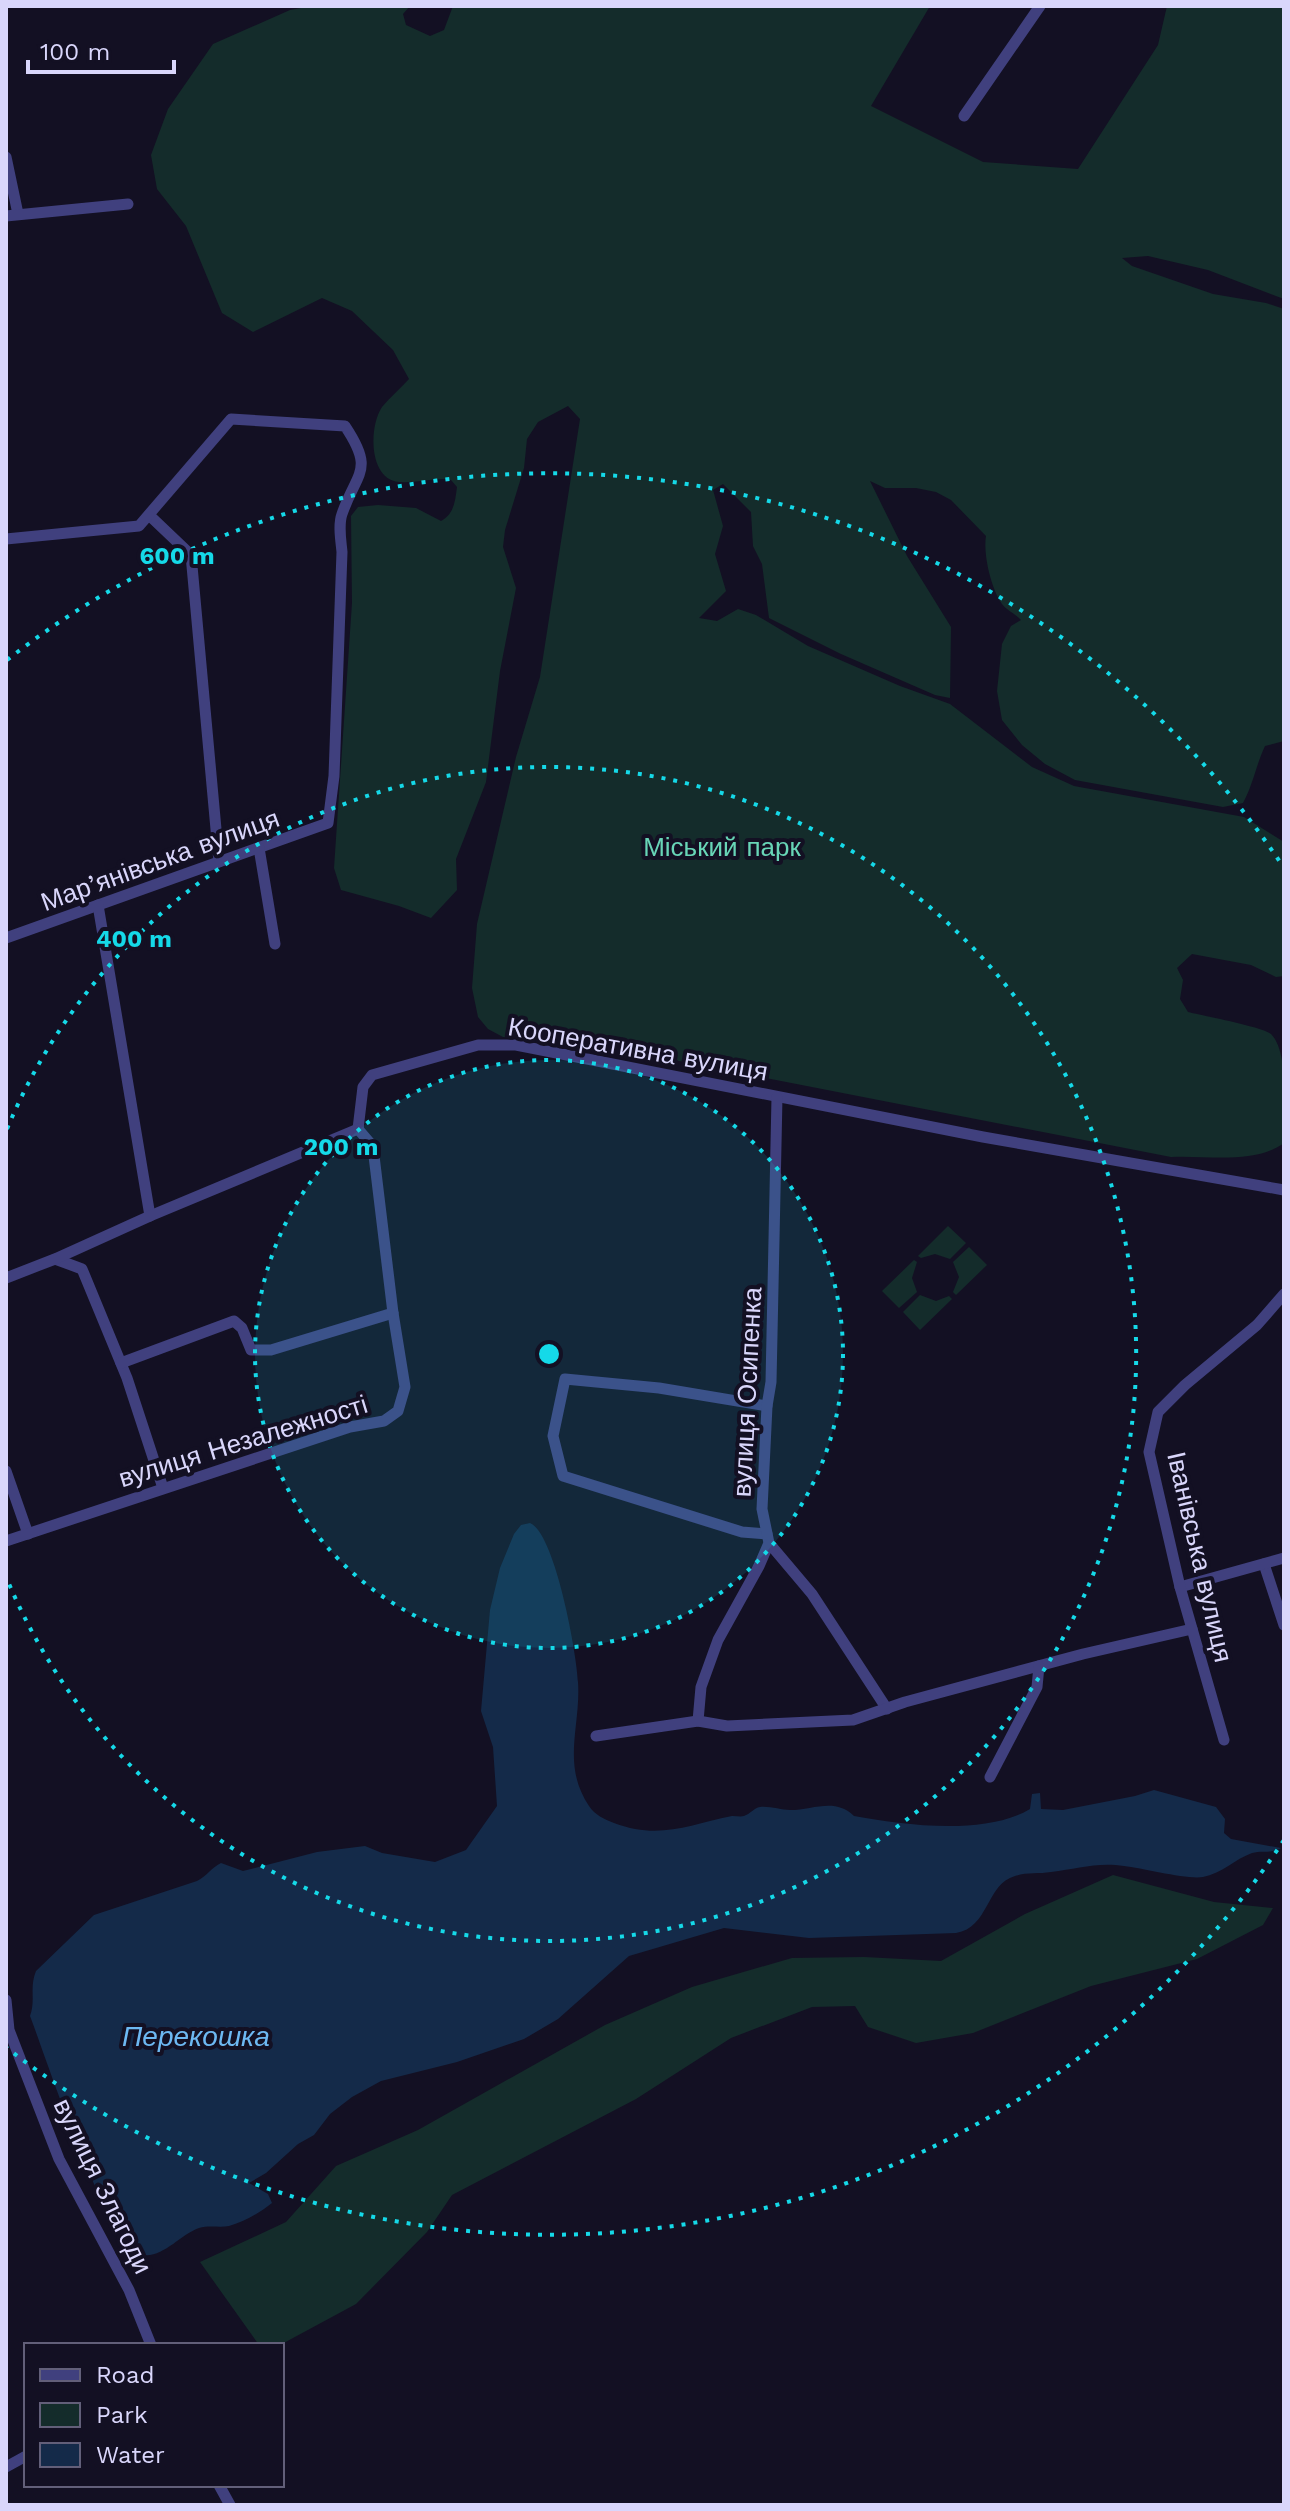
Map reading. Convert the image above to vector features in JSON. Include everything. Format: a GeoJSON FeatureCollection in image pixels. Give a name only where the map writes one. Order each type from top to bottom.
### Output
{"type":"FeatureCollection","features":[{"type":"Feature","properties":{"kind":"street"},"geometry":{"type":"LineString","coordinates":[[964,116],[1040,6]]}},
{"type":"Feature","properties":{"kind":"street"},"geometry":{"type":"LineString","coordinates":[[6,157],[12,215],[128,204]]}},
{"type":"Feature","properties":{"kind":"street","name":"Мар’янівська вулиця"},"geometry":{"type":"LineString","coordinates":[[6,938],[328,823],[334,776],[342,552],[340,517],[361,473],[361,449],[345,426],[231,419],[149,515]]}},
{"type":"Feature","properties":{"kind":"street"},"geometry":{"type":"LineString","coordinates":[[6,539],[139,526],[149,515],[191,555],[219,862]]}},
{"type":"Feature","properties":{"kind":"street"},"geometry":{"type":"LineString","coordinates":[[259,848],[275,944]]}},
{"type":"Feature","properties":{"kind":"street"},"geometry":{"type":"LineString","coordinates":[[98,905],[150,1216]]}},
{"type":"Feature","properties":{"kind":"street","name":"Кооперативна вулиця"},"geometry":{"type":"LineString","coordinates":[[358,1129],[363,1087],[372,1075],[478,1045],[516,1045],[777,1097],[1284,1190]]}},
{"type":"Feature","properties":{"kind":"street","name":"вулиця Осипенка"},"geometry":{"type":"LineString","coordinates":[[768,1538],[762,1509],[772,1367],[777,1097]]}},
{"type":"Feature","properties":{"kind":"street"},"geometry":{"type":"LineString","coordinates":[[6,1278],[358,1129]]}},
{"type":"Feature","properties":{"kind":"street","name":"вулиця Незалежності"},"geometry":{"type":"LineString","coordinates":[[6,1541],[350,1427],[384,1421],[398,1411],[405,1387],[374,1156],[370,1143],[358,1129]]}},
{"type":"Feature","properties":{"kind":"street"},"geometry":{"type":"LineString","coordinates":[[55,1259],[82,1269],[121,1363],[163,1488]]}},
{"type":"Feature","properties":{"kind":"street","name":"Іванівська вулиця"},"geometry":{"type":"LineString","coordinates":[[1224,1740],[1180,1587],[1149,1452],[1158,1412],[1185,1385],[1257,1325],[1284,1294]]}},
{"type":"Feature","properties":{"kind":"street"},"geometry":{"type":"LineString","coordinates":[[121,1363],[234,1321],[242,1328],[251,1350],[271,1350],[393,1313]]}},
{"type":"Feature","properties":{"kind":"street"},"geometry":{"type":"LineString","coordinates":[[767,1406],[659,1388],[565,1379],[553,1436],[563,1476],[768,1538],[812,1594],[887,1709]]}},
{"type":"Feature","properties":{"kind":"street"},"geometry":{"type":"LineString","coordinates":[[6,1471],[28,1534]]}},
{"type":"Feature","properties":{"kind":"street"},"geometry":{"type":"LineString","coordinates":[[698,1721],[701,1687],[718,1640],[759,1566],[768,1538]]}},
{"type":"Feature","properties":{"kind":"street"},"geometry":{"type":"LineString","coordinates":[[1180,1587],[1284,1558]]}},
{"type":"Feature","properties":{"kind":"street"},"geometry":{"type":"LineString","coordinates":[[1264,1564],[1284,1625]]}},
{"type":"Feature","properties":{"kind":"street"},"geometry":{"type":"LineString","coordinates":[[596,1736],[698,1721],[727,1726],[853,1720],[1039,1666],[1192,1629]]}},
{"type":"Feature","properties":{"kind":"street"},"geometry":{"type":"LineString","coordinates":[[990,1777],[1037,1687],[1039,1666]]}},
{"type":"Feature","properties":{"kind":"street","name":"вулиця Злагоди"},"geometry":{"type":"LineString","coordinates":[[6,2000],[9,2030],[59,2159],[129,2290],[150,2343]]}},
{"type":"Feature","properties":{"kind":"street"},"geometry":{"type":"LineString","coordinates":[[6,2467],[24,2457]]}},
{"type":"Feature","properties":{"kind":"street"},"geometry":{"type":"LineString","coordinates":[[220,2487],[230,2505]]}},
{"type":"Feature","properties":{"kind":"green space","name":"Міський парк"},"geometry":{"type":"Polygon","coordinates":[[[312,6],[410,6],[403,14],[406,25],[430,36],[444,30],[453,6],[930,6],[871,106],[983,162],[1078,169],[1158,45],[1167,6],[1284,6],[1284,299],[1208,270],[1148,256],[1122,258],[1132,266],[1213,294],[1284,309],[1284,741],[1265,746],[1243,803],[1223,807],[1075,780],[1045,764],[1022,745],[1002,720],[997,691],[1002,644],[1011,626],[1021,620],[1004,606],[994,589],[987,561],[986,536],[951,500],[936,492],[916,488],[885,488],[870,481],[907,556],[951,627],[950,698],[935,695],[841,654],[769,618],[762,564],[753,546],[751,512],[723,484],[713,490],[723,526],[715,554],[726,591],[699,618],[717,621],[738,609],[756,615],[808,646],[950,704],[1032,767],[1074,786],[1244,817],[1284,842],[1284,976],[1276,977],[1251,965],[1192,954],[1177,968],[1183,980],[1180,999],[1188,1012],[1266,1031],[1277,1043],[1285,1086],[1284,1143],[1272,1150],[1244,1157],[1171,1157],[674,1060],[545,1040],[503,1037],[488,1029],[478,1017],[472,988],[477,924],[516,757],[540,677],[580,419],[568,406],[538,422],[527,439],[524,468],[505,530],[503,547],[516,588],[500,671],[486,782],[456,859],[457,890],[431,918],[341,890],[334,868],[352,603],[351,516],[358,507],[378,505],[416,508],[441,521],[451,511],[457,487],[451,480],[444,479],[399,482],[381,472],[373,438],[378,416],[385,403],[409,379],[393,350],[352,311],[322,298],[253,332],[222,313],[186,226],[157,189],[151,155],[168,109],[213,44],[290,10],[312,6]]]}},
{"type":"Feature","properties":{"kind":"green space"},"geometry":{"type":"Polygon","coordinates":[[[948,1226],[966,1243],[950,1259],[935,1254],[918,1256],[948,1226]]]}},
{"type":"Feature","properties":{"kind":"green space"},"geometry":{"type":"Polygon","coordinates":[[[969,1247],[987,1265],[956,1295],[953,1292],[959,1277],[953,1262],[969,1247]]]}},
{"type":"Feature","properties":{"kind":"green space"},"geometry":{"type":"Polygon","coordinates":[[[914,1260],[917,1262],[912,1278],[917,1292],[899,1308],[882,1291],[914,1260]]]}},
{"type":"Feature","properties":{"kind":"green space"},"geometry":{"type":"Polygon","coordinates":[[[920,1295],[936,1301],[949,1296],[952,1299],[920,1330],[903,1312],[920,1295]]]}},
{"type":"Feature","properties":{"kind":"green space"},"geometry":{"type":"Polygon","coordinates":[[[1113,1875],[1214,1902],[1273,1908],[1263,1925],[1197,1959],[1091,1986],[973,2033],[916,2043],[868,2027],[855,2006],[812,2007],[731,2038],[636,2099],[452,2195],[427,2232],[356,2304],[284,2343],[258,2343],[200,2262],[286,2222],[336,2166],[418,2130],[605,2025],[692,1987],[792,1958],[864,1957],[941,1961],[1025,1914],[1113,1875]]]}},
{"type":"Feature","properties":{"kind":"water","name":"Перекошка"},"geometry":{"type":"Polygon","coordinates":[[[530,1523],[548,1548],[556,1570],[574,1647],[578,1682],[574,1745],[576,1775],[589,1806],[610,1821],[630,1828],[660,1831],[743,1816],[760,1807],[790,1810],[831,1806],[847,1810],[854,1816],[874,1819],[919,1825],[967,1825],[990,1823],[1030,1809],[1032,1794],[1040,1793],[1041,1809],[1063,1810],[1154,1790],[1216,1807],[1225,1819],[1224,1833],[1231,1839],[1281,1848],[1252,1853],[1203,1877],[1114,1865],[1020,1875],[1005,1881],[975,1923],[956,1933],[809,1938],[724,1928],[629,1956],[558,2019],[524,2039],[457,2062],[381,2081],[352,2097],[330,2114],[314,2135],[249,2183],[268,2194],[272,2203],[258,2213],[229,2226],[199,2228],[155,2254],[139,2254],[126,2243],[94,2185],[30,2016],[36,1971],[94,1915],[197,1881],[221,1863],[243,1871],[317,1852],[365,1846],[382,1853],[435,1862],[466,1850],[497,1806],[493,1747],[481,1711],[490,1610],[500,1568],[514,1534],[521,1525],[530,1523]]]}}]}
